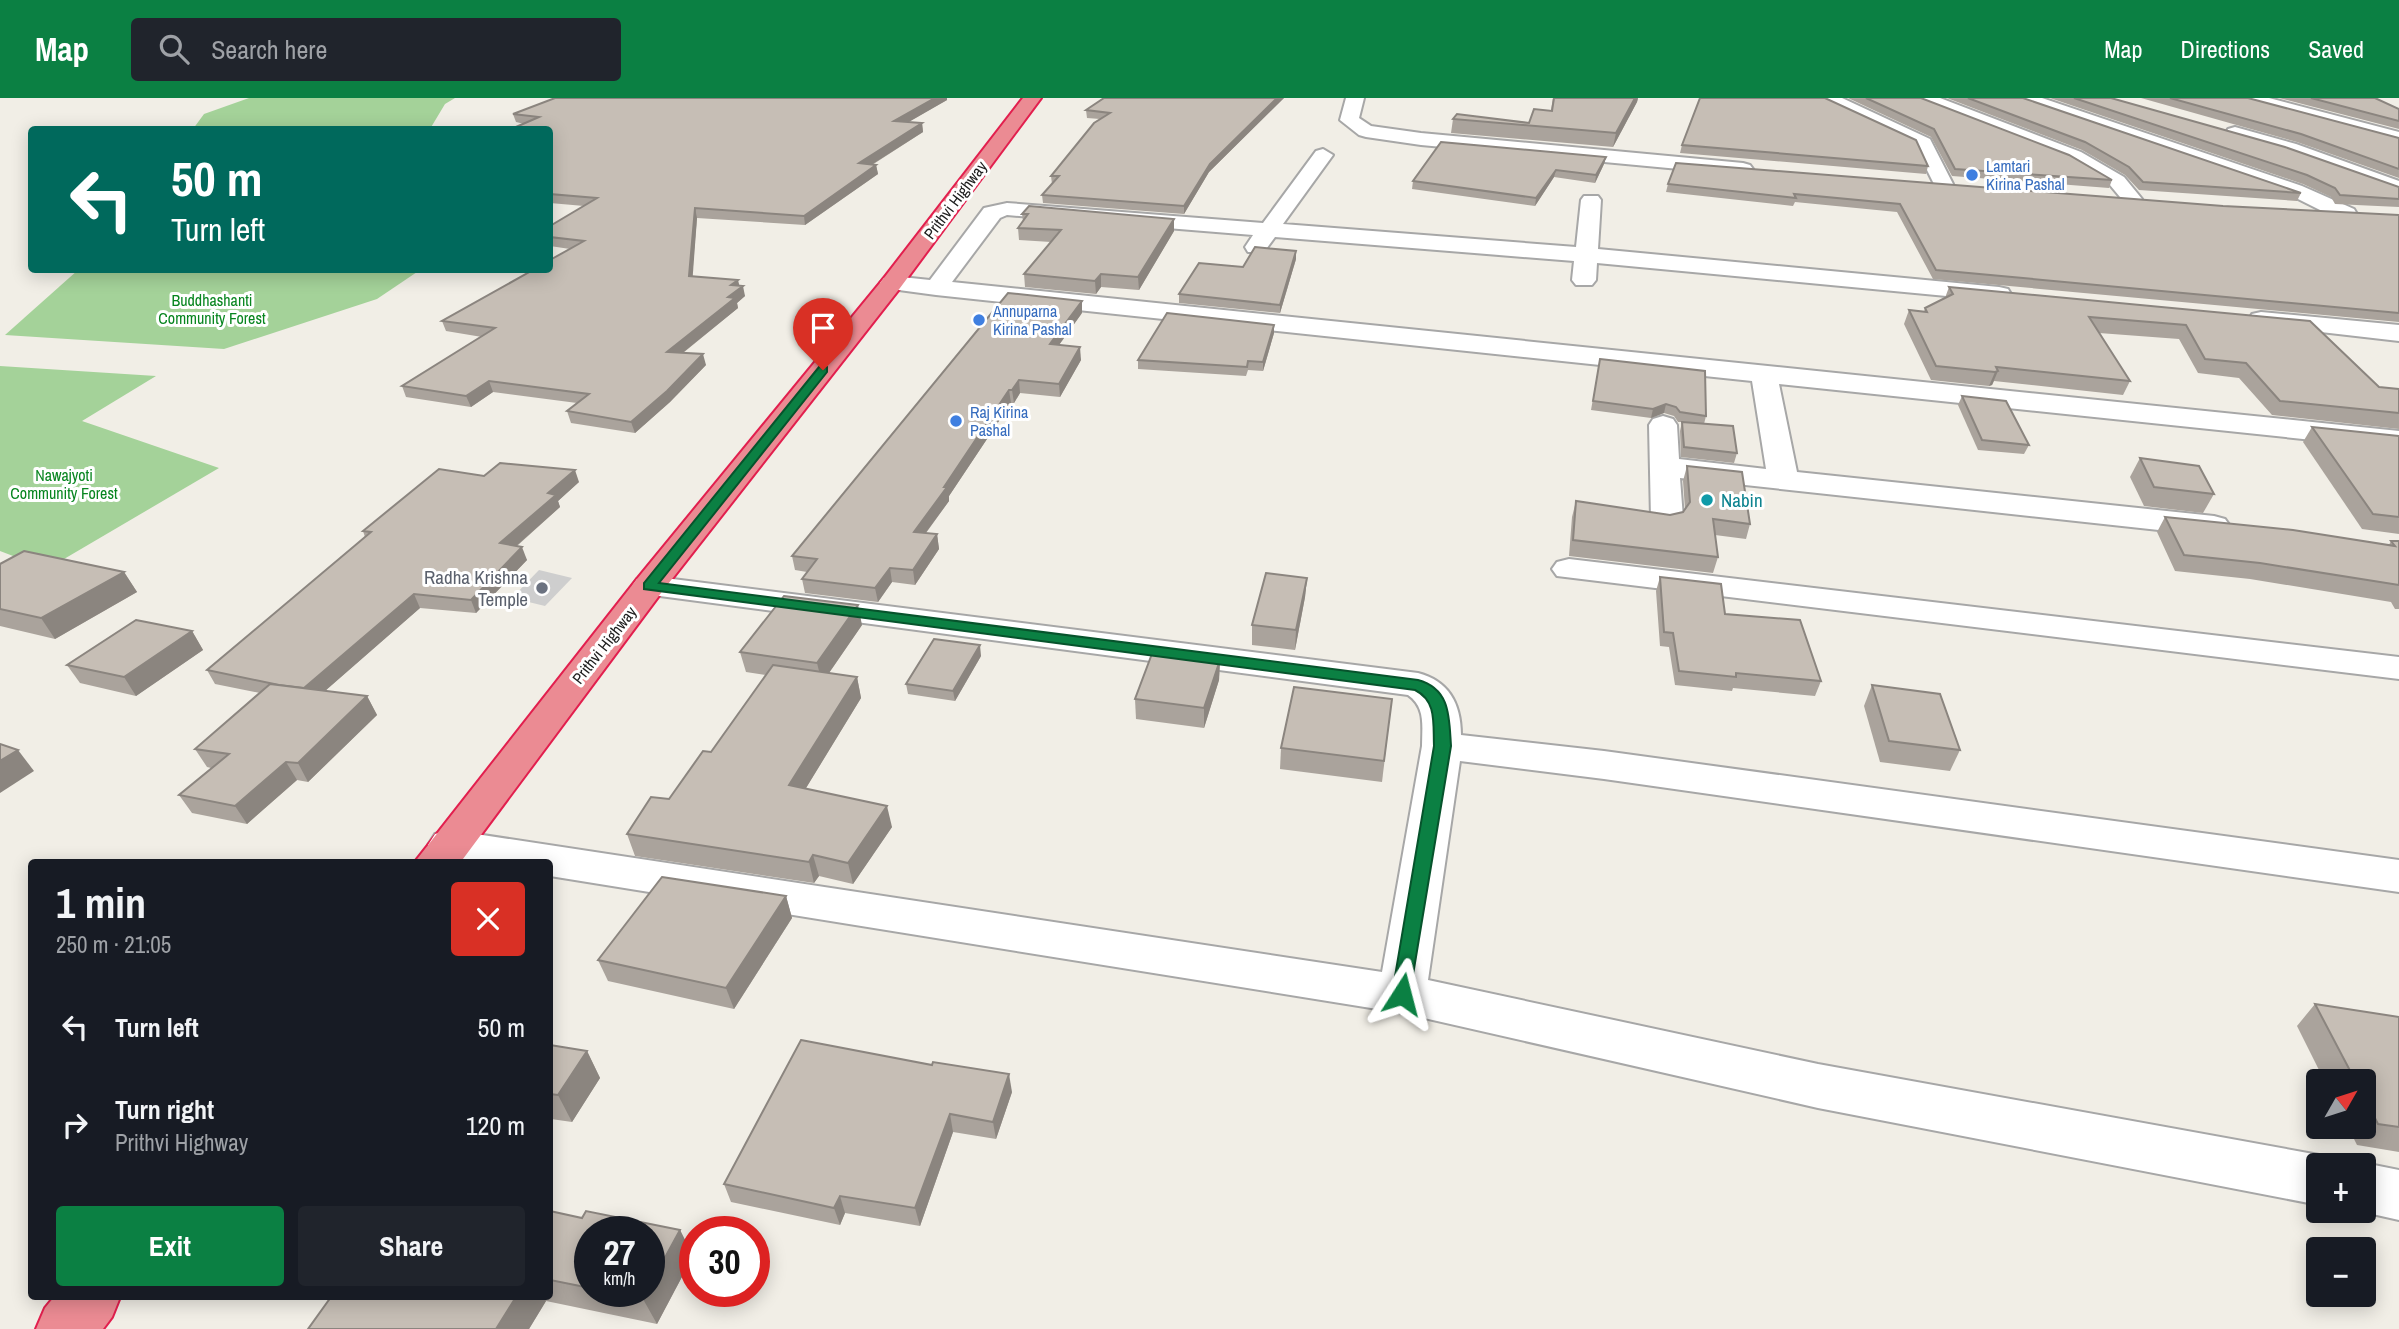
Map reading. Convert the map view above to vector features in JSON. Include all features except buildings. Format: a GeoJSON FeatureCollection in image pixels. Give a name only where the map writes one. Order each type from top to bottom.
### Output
{"type":"FeatureCollection","features":[{"type":"Feature","properties":{"kind":"highway","name":"Prithvi Highway"},"geometry":{"type":"LineString","coordinates":[[443,854],[649,586],[892,283],[1032,98]]}},
{"type":"Feature","properties":{"kind":"highway"},"geometry":{"type":"LineString","coordinates":[[66,1329],[89,1300]]}},
{"type":"Feature","properties":{"kind":"street"},"geometry":{"type":"LineString","coordinates":[[1355,98],[1349,120],[1366,131],[1421,139],[1767,171]]}},
{"type":"Feature","properties":{"kind":"street"},"geometry":{"type":"LineString","coordinates":[[1828,98],[1923,143],[1950,185],[1916,182]]}},
{"type":"Feature","properties":{"kind":"street"},"geometry":{"type":"LineString","coordinates":[[1924,98],[2074,156],[2117,181],[2132,199]]}},
{"type":"Feature","properties":{"kind":"street"},"geometry":{"type":"LineString","coordinates":[[2025,98],[2295,190],[2353,214],[2295,211]]}},
{"type":"Feature","properties":{"kind":"street"},"geometry":{"type":"LineString","coordinates":[[2249,98],[2399,138]]}},
{"type":"Feature","properties":{"kind":"street"},"geometry":{"type":"LineString","coordinates":[[2223,130],[2289,148],[2399,188]]}},
{"type":"Feature","properties":{"kind":"street"},"geometry":{"type":"LineString","coordinates":[[1253,252],[1323,155]]}},
{"type":"Feature","properties":{"kind":"street"},"geometry":{"type":"LineString","coordinates":[[2105,197],[2157,201]]}},
{"type":"Feature","properties":{"kind":"street"},"geometry":{"type":"LineString","coordinates":[[1584,280],[1591,200]]}},
{"type":"Feature","properties":{"kind":"street"},"geometry":{"type":"LineString","coordinates":[[936,288],[992,214],[1007,209],[1586,256],[2018,296]]}},
{"type":"Feature","properties":{"kind":"street"},"geometry":{"type":"LineString","coordinates":[[892,283],[2399,440]]}},
{"type":"Feature","properties":{"kind":"street"},"geometry":{"type":"LineString","coordinates":[[2237,316],[2399,332]]}},
{"type":"Feature","properties":{"kind":"street"},"geometry":{"type":"LineString","coordinates":[[1764,373],[1783,479]]}},
{"type":"Feature","properties":{"kind":"street"},"geometry":{"type":"LineString","coordinates":[[1663,425],[1667,518]]}},
{"type":"Feature","properties":{"kind":"street"},"geometry":{"type":"LineString","coordinates":[[1666,467],[2248,530]]}},
{"type":"Feature","properties":{"kind":"street"},"geometry":{"type":"LineString","coordinates":[[1569,569],[2399,668]]}},
{"type":"Feature","properties":{"kind":"street"},"geometry":{"type":"LineString","coordinates":[[649,586],[1418,685],[1432,692],[1440,706],[1443,746],[1402,994]]}},
{"type":"Feature","properties":{"kind":"street"},"geometry":{"type":"LineString","coordinates":[[1443,746],[1604,765],[2399,876]]}},
{"type":"Feature","properties":{"kind":"street"},"geometry":{"type":"LineString","coordinates":[[443,854],[477,859]]}},
{"type":"Feature","properties":{"kind":"street"},"geometry":{"type":"LineString","coordinates":[[553,870],[1402,994],[1818,1086],[2306,1178]]}},
{"type":"Feature","properties":{"kind":"street"},"geometry":{"type":"LineString","coordinates":[[2376,1190],[2399,1195]]}},
{"type":"Feature","properties":{"kind":"shaded area","name":"Radha Krishna Temple"},"geometry":{"type":"Polygon","coordinates":[[[539,570],[572,578],[545,606],[512,598],[539,570]]]}},
{"type":"Feature","properties":{"kind":"green space"},"geometry":{"type":"Polygon","coordinates":[[[249,98],[455,98],[445,104],[432,126],[195,126],[204,114],[249,98]]]}},
{"type":"Feature","properties":{"kind":"green space","name":"Buddhashanti Community Forest"},"geometry":{"type":"Polygon","coordinates":[[[75,273],[416,273],[377,299],[224,349],[5,335],[75,273]]]}},
{"type":"Feature","properties":{"kind":"green space","name":"Nawajyoti Community Forest"},"geometry":{"type":"Polygon","coordinates":[[[0,366],[156,376],[82,421],[219,468],[47,569],[0,551],[0,366]]]}},
{"type":"Feature","properties":{"kind":"place","name":"Lamtari Kirina Pashal"},"geometry":{"type":"Point","coordinates":[1972,175]}},
{"type":"Feature","properties":{"kind":"place","name":"Annuparna Kirina Pashal"},"geometry":{"type":"Point","coordinates":[979,320]}},
{"type":"Feature","properties":{"kind":"place","name":"Raj Kirina Pashal"},"geometry":{"type":"Point","coordinates":[956,421]}},
{"type":"Feature","properties":{"kind":"place","name":"Nabin"},"geometry":{"type":"Point","coordinates":[1707,500]}},
{"type":"Feature","properties":{"kind":"place","name":"Radha Krishna Temple"},"geometry":{"type":"Point","coordinates":[542,588]}},
{"type":"Feature","properties":{"kind":"route"},"geometry":{"type":"LineString","coordinates":[[823,370],[649,586],[1418,685],[1432,692],[1440,706],[1443,746],[1402,994]]}}]}
